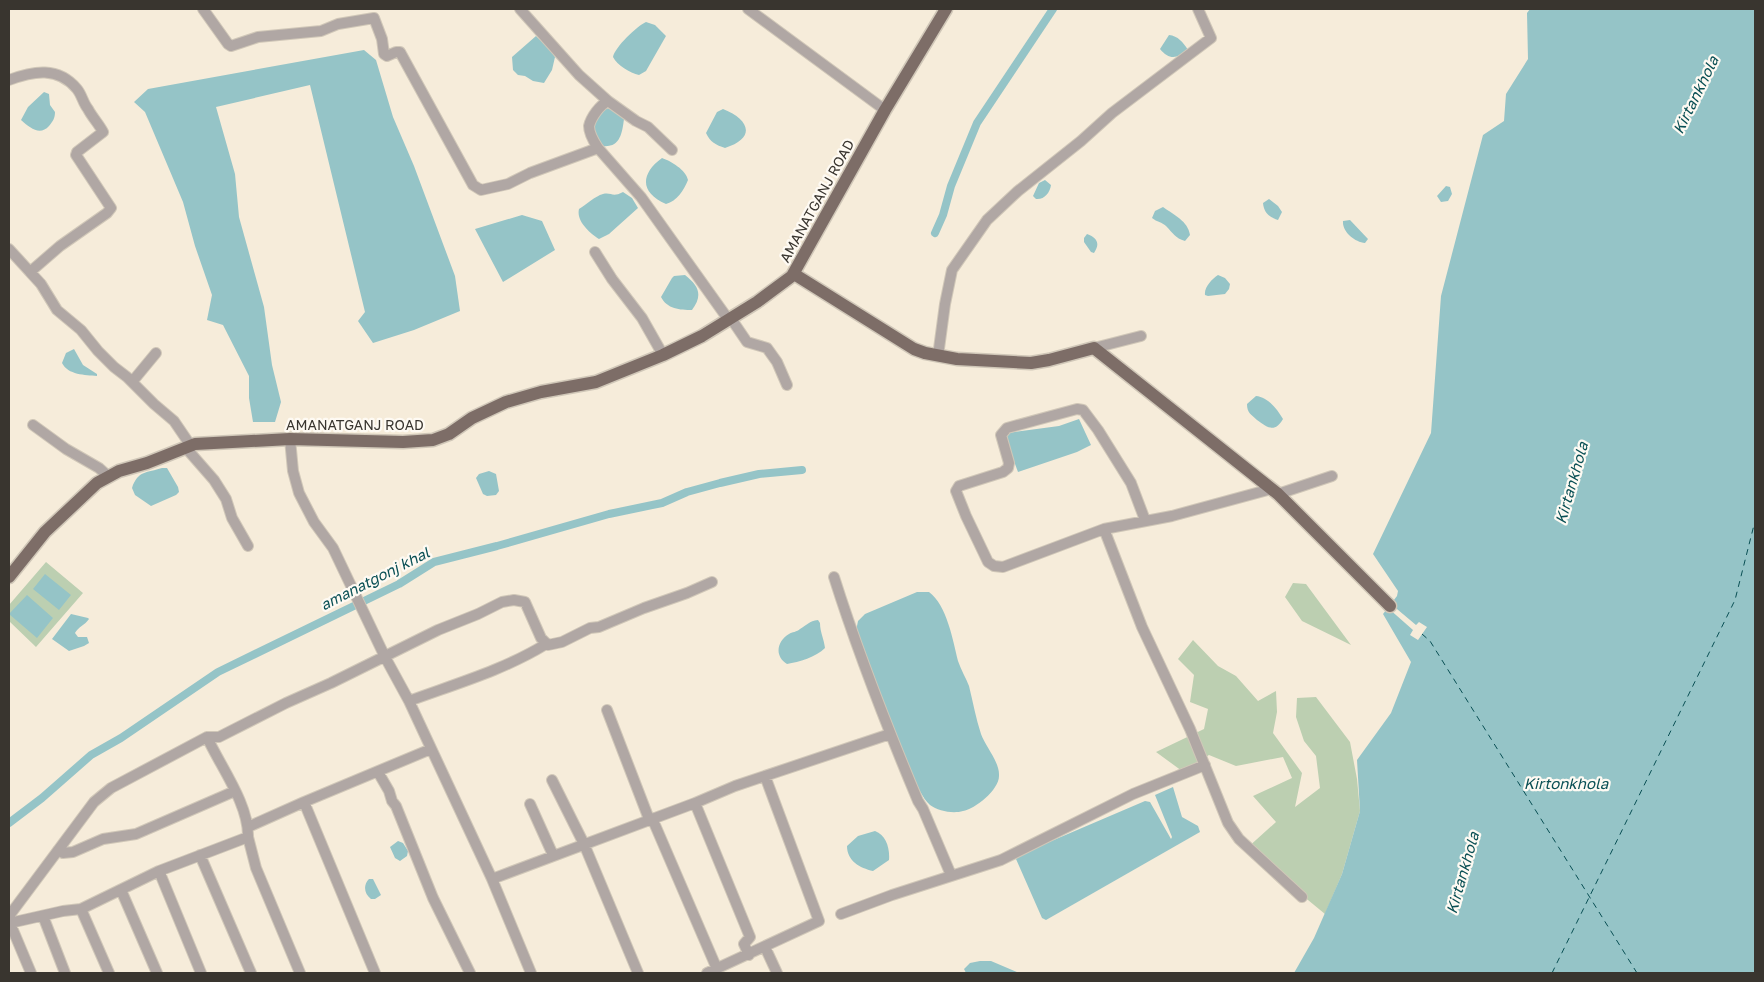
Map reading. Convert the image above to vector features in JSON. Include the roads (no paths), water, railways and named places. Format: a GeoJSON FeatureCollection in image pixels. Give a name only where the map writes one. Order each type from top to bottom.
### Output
{"type":"FeatureCollection","features":[{"type":"Feature","properties":{"kind":"main road","name":"AMANATGANJ ROAD"},"geometry":{"type":"LineString","coordinates":[[9,577],[45,532],[98,483],[119,471],[147,463],[195,444],[290,439],[403,442],[432,440],[449,434],[472,418],[506,402],[541,392],[596,382],[663,355],[702,336],[757,302],[794,274],[885,110],[946,9]]}},
{"type":"Feature","properties":{"kind":"main road"},"geometry":{"type":"LineString","coordinates":[[794,274],[925,354],[977,362],[1019,361],[1031,363],[1094,348],[1274,491],[1390,606]]}},
{"type":"Feature","properties":{"kind":"street"},"geometry":{"type":"LineString","coordinates":[[203,9],[231,46],[258,37],[321,31],[338,24],[374,18],[382,39],[384,54],[387,56],[400,52],[473,185],[481,190],[508,184],[530,173],[598,148]]}},
{"type":"Feature","properties":{"kind":"street"},"geometry":{"type":"LineString","coordinates":[[520,9],[579,75],[608,100],[648,128],[672,150]]}},
{"type":"Feature","properties":{"kind":"street"},"geometry":{"type":"LineString","coordinates":[[748,9],[885,110]]}},
{"type":"Feature","properties":{"kind":"street"},"geometry":{"type":"LineString","coordinates":[[938,356],[952,270],[987,220],[1018,191],[1081,141],[1112,113],[1211,38],[1198,9]]}},
{"type":"Feature","properties":{"kind":"street"},"geometry":{"type":"LineString","coordinates":[[9,80],[20,76],[47,72],[65,78],[76,88],[103,132],[76,153],[111,210],[60,246],[30,272]]}},
{"type":"Feature","properties":{"kind":"street"},"geometry":{"type":"LineString","coordinates":[[608,100],[603,103],[589,127],[598,148],[640,197],[747,342],[767,348],[777,362],[787,385]]}},
{"type":"Feature","properties":{"kind":"street"},"geometry":{"type":"LineString","coordinates":[[9,249],[41,284],[57,310],[81,330],[114,367],[174,421],[188,447],[214,480],[226,499],[232,518],[248,546]]}},
{"type":"Feature","properties":{"kind":"street"},"geometry":{"type":"LineString","coordinates":[[595,252],[612,279],[642,318],[663,355]]}},
{"type":"Feature","properties":{"kind":"street"},"geometry":{"type":"LineString","coordinates":[[1094,348],[1141,336]]}},
{"type":"Feature","properties":{"kind":"street"},"geometry":{"type":"LineString","coordinates":[[132,382],[156,353]]}},
{"type":"Feature","properties":{"kind":"street"},"geometry":{"type":"LineString","coordinates":[[1145,520],[1131,483],[1098,430],[1083,410],[1078,409],[1007,428],[1001,435],[1008,468],[1003,472],[959,486],[956,491],[988,562],[994,566],[1003,567],[1104,529],[1172,516],[1332,476]]}},
{"type":"Feature","properties":{"kind":"street"},"geometry":{"type":"LineString","coordinates":[[32,425],[110,476]]}},
{"type":"Feature","properties":{"kind":"street"},"geometry":{"type":"LineString","coordinates":[[290,439],[293,471],[299,493],[314,522],[333,548],[385,657],[409,701],[492,879],[532,973]]}},
{"type":"Feature","properties":{"kind":"street"},"geometry":{"type":"LineString","coordinates":[[1104,529],[1142,627],[1205,765],[1228,823],[1239,839],[1302,897]]}},
{"type":"Feature","properties":{"kind":"street"},"geometry":{"type":"LineString","coordinates":[[834,577],[853,636],[890,734],[951,875]]}},
{"type":"Feature","properties":{"kind":"street"},"geometry":{"type":"LineString","coordinates":[[409,701],[474,678],[546,644],[548,646],[562,642],[590,628],[599,627],[712,582]]}},
{"type":"Feature","properties":{"kind":"street"},"geometry":{"type":"LineString","coordinates":[[9,920],[94,802],[111,788],[207,737],[219,738],[286,703],[438,630],[502,602],[514,600],[524,602],[546,644]]}},
{"type":"Feature","properties":{"kind":"street"},"geometry":{"type":"LineString","coordinates":[[607,710],[712,971],[818,921],[765,776]]}},
{"type":"Feature","properties":{"kind":"street"},"geometry":{"type":"LineString","coordinates":[[492,879],[695,803],[735,786],[890,734]]}},
{"type":"Feature","properties":{"kind":"street"},"geometry":{"type":"LineString","coordinates":[[207,737],[235,791],[248,832],[256,868],[300,973]]}},
{"type":"Feature","properties":{"kind":"street"},"geometry":{"type":"LineString","coordinates":[[9,920],[81,909],[159,871],[200,855],[248,832],[304,802],[431,749]]}},
{"type":"Feature","properties":{"kind":"street"},"geometry":{"type":"LineString","coordinates":[[841,914],[951,875],[1001,860],[1133,794],[1205,765]]}},
{"type":"Feature","properties":{"kind":"street"},"geometry":{"type":"LineString","coordinates":[[378,772],[396,806],[433,898],[470,973]]}},
{"type":"Feature","properties":{"kind":"street"},"geometry":{"type":"LineString","coordinates":[[552,780],[584,844],[638,973]]}},
{"type":"Feature","properties":{"kind":"street"},"geometry":{"type":"LineString","coordinates":[[58,850],[64,853],[73,852],[103,839],[136,834],[235,791]]}},
{"type":"Feature","properties":{"kind":"street"},"geometry":{"type":"LineString","coordinates":[[304,802],[375,973]]}},
{"type":"Feature","properties":{"kind":"street"},"geometry":{"type":"LineString","coordinates":[[695,803],[750,937],[744,944],[749,955]]}},
{"type":"Feature","properties":{"kind":"street"},"geometry":{"type":"LineString","coordinates":[[530,804],[553,855]]}},
{"type":"Feature","properties":{"kind":"street"},"geometry":{"type":"LineString","coordinates":[[200,855],[251,973]]}},
{"type":"Feature","properties":{"kind":"street"},"geometry":{"type":"LineString","coordinates":[[159,871],[201,973]]}},
{"type":"Feature","properties":{"kind":"street"},"geometry":{"type":"LineString","coordinates":[[121,890],[156,973]]}},
{"type":"Feature","properties":{"kind":"street"},"geometry":{"type":"LineString","coordinates":[[81,909],[108,973]]}},
{"type":"Feature","properties":{"kind":"street"},"geometry":{"type":"LineString","coordinates":[[44,916],[65,973]]}},
{"type":"Feature","properties":{"kind":"street"},"geometry":{"type":"LineString","coordinates":[[9,920],[31,973]]}},
{"type":"Feature","properties":{"kind":"street"},"geometry":{"type":"LineString","coordinates":[[765,947],[778,973]]}},
{"type":"Feature","properties":{"kind":"water","name":"Kirtonkhola"},"geometry":{"type":"Polygon","coordinates":[[[1530,9],[1755,9],[1755,973],[1294,973],[1314,938],[1342,874],[1360,811],[1357,760],[1391,713],[1411,662],[1383,614],[1397,596],[1398,591],[1373,554],[1431,433],[1441,296],[1483,135],[1504,121],[1506,94],[1528,59],[1527,13],[1530,9]]]}},
{"type":"Feature","properties":{"kind":"water"},"geometry":{"type":"Polygon","coordinates":[[[646,22],[655,25],[666,36],[646,71],[639,75],[624,68],[613,57],[627,37],[646,22]]]}},
{"type":"Feature","properties":{"kind":"water"},"geometry":{"type":"Polygon","coordinates":[[[1169,35],[1180,40],[1188,50],[1177,57],[1170,57],[1163,53],[1160,49],[1169,35]]]}},
{"type":"Feature","properties":{"kind":"water"},"geometry":{"type":"Polygon","coordinates":[[[536,36],[550,49],[555,57],[552,70],[544,83],[518,75],[513,70],[512,57],[536,36]]]}},
{"type":"Feature","properties":{"kind":"water"},"geometry":{"type":"Polygon","coordinates":[[[364,50],[376,60],[393,117],[414,166],[455,276],[460,311],[414,330],[373,343],[358,321],[365,312],[310,85],[216,107],[235,174],[239,217],[264,307],[272,365],[281,402],[275,422],[253,422],[249,398],[249,376],[223,325],[207,320],[212,295],[195,246],[183,202],[145,112],[134,102],[148,89],[364,50]]]}},
{"type":"Feature","properties":{"kind":"water"},"geometry":{"type":"Polygon","coordinates":[[[44,92],[49,94],[50,105],[55,114],[49,126],[39,131],[31,128],[21,120],[28,107],[44,92]]]}},
{"type":"Feature","properties":{"kind":"water"},"geometry":{"type":"Polygon","coordinates":[[[606,106],[624,119],[619,139],[613,145],[602,146],[592,132],[594,123],[606,106]]]}},
{"type":"Feature","properties":{"kind":"water"},"geometry":{"type":"Polygon","coordinates":[[[723,109],[739,118],[746,128],[742,139],[725,148],[714,143],[706,133],[717,112],[723,109]]]}},
{"type":"Feature","properties":{"kind":"water"},"geometry":{"type":"Polygon","coordinates":[[[662,158],[681,169],[688,180],[680,195],[666,204],[657,200],[651,194],[646,183],[650,170],[662,158]]]}},
{"type":"Feature","properties":{"kind":"water"},"geometry":{"type":"Polygon","coordinates":[[[1045,180],[1051,185],[1049,191],[1044,197],[1036,199],[1033,196],[1039,183],[1045,180]]]}},
{"type":"Feature","properties":{"kind":"water"},"geometry":{"type":"Polygon","coordinates":[[[1446,186],[1450,187],[1452,194],[1448,201],[1441,202],[1437,196],[1446,186]]]}},
{"type":"Feature","properties":{"kind":"water"},"geometry":{"type":"Polygon","coordinates":[[[623,192],[632,198],[638,208],[609,234],[599,239],[582,222],[579,209],[600,195],[616,195],[623,192]]]}},
{"type":"Feature","properties":{"kind":"water"},"geometry":{"type":"Polygon","coordinates":[[[1269,199],[1282,212],[1278,220],[1266,212],[1263,203],[1269,199]]]}},
{"type":"Feature","properties":{"kind":"water"},"geometry":{"type":"Polygon","coordinates":[[[1163,207],[1180,219],[1189,230],[1190,235],[1185,241],[1176,237],[1164,225],[1152,218],[1155,211],[1163,207]]]}},
{"type":"Feature","properties":{"kind":"water"},"geometry":{"type":"Polygon","coordinates":[[[522,215],[542,221],[555,250],[503,282],[475,229],[522,215]]]}},
{"type":"Feature","properties":{"kind":"water"},"geometry":{"type":"Polygon","coordinates":[[[1350,220],[1368,239],[1365,243],[1347,233],[1343,221],[1350,220]]]}},
{"type":"Feature","properties":{"kind":"water"},"geometry":{"type":"Polygon","coordinates":[[[1087,234],[1096,239],[1097,247],[1094,253],[1091,252],[1084,242],[1087,234]]]}},
{"type":"Feature","properties":{"kind":"water"},"geometry":{"type":"Polygon","coordinates":[[[685,275],[694,283],[698,291],[698,300],[692,310],[678,309],[670,306],[661,297],[674,276],[685,275]]]}},
{"type":"Feature","properties":{"kind":"water"},"geometry":{"type":"Polygon","coordinates":[[[1218,275],[1225,278],[1230,284],[1229,289],[1225,294],[1205,295],[1207,286],[1218,275]]]}},
{"type":"Feature","properties":{"kind":"water"},"geometry":{"type":"Polygon","coordinates":[[[74,349],[83,365],[97,374],[97,376],[77,374],[65,367],[62,363],[66,353],[74,349]]]}},
{"type":"Feature","properties":{"kind":"water"},"geometry":{"type":"Polygon","coordinates":[[[1256,396],[1272,404],[1283,419],[1274,428],[1268,427],[1250,413],[1247,404],[1256,396]]]}},
{"type":"Feature","properties":{"kind":"water"},"geometry":{"type":"Polygon","coordinates":[[[1079,419],[1091,445],[1077,452],[1018,472],[1005,437],[1007,433],[1059,426],[1079,419]]]}},
{"type":"Feature","properties":{"kind":"water"},"geometry":{"type":"Polygon","coordinates":[[[167,468],[179,492],[151,506],[135,495],[132,488],[140,475],[167,468]]]}},
{"type":"Feature","properties":{"kind":"water"},"geometry":{"type":"Polygon","coordinates":[[[489,471],[496,474],[499,491],[496,495],[487,496],[483,494],[476,478],[479,474],[489,471]]]}},
{"type":"Feature","properties":{"kind":"water"},"geometry":{"type":"Polygon","coordinates":[[[45,574],[71,595],[59,610],[33,589],[45,574]]]}},
{"type":"Feature","properties":{"kind":"water"},"geometry":{"type":"Polygon","coordinates":[[[917,592],[929,592],[945,614],[958,661],[969,686],[981,734],[999,771],[998,781],[991,793],[974,807],[959,812],[937,809],[930,805],[922,795],[912,776],[856,631],[858,621],[865,614],[917,592]]]}},
{"type":"Feature","properties":{"kind":"water"},"geometry":{"type":"Polygon","coordinates":[[[27,595],[53,618],[37,638],[9,614],[27,595]]]}},
{"type":"Feature","properties":{"kind":"water"},"geometry":{"type":"Polygon","coordinates":[[[71,614],[89,619],[75,633],[78,637],[87,637],[89,643],[69,651],[52,639],[71,614]]]}},
{"type":"Feature","properties":{"kind":"water"},"geometry":{"type":"Polygon","coordinates":[[[818,620],[825,648],[807,659],[787,664],[783,661],[780,657],[779,649],[785,637],[810,622],[818,620]]]}},
{"type":"Feature","properties":{"kind":"water"},"geometry":{"type":"Polygon","coordinates":[[[1173,787],[1182,817],[1198,826],[1200,832],[1046,920],[1042,918],[1016,859],[1021,854],[1145,801],[1150,802],[1171,839],[1172,837],[1155,795],[1173,787]]]}},
{"type":"Feature","properties":{"kind":"water"},"geometry":{"type":"Polygon","coordinates":[[[875,831],[885,839],[889,851],[889,860],[873,871],[855,863],[849,856],[847,846],[858,836],[875,831]]]}},
{"type":"Feature","properties":{"kind":"water"},"geometry":{"type":"Polygon","coordinates":[[[398,841],[403,843],[408,851],[407,856],[400,861],[395,858],[390,847],[398,841]]]}},
{"type":"Feature","properties":{"kind":"water"},"geometry":{"type":"Polygon","coordinates":[[[369,879],[373,879],[381,895],[375,899],[371,899],[366,892],[365,887],[369,879]]]}},
{"type":"Feature","properties":{"kind":"water"},"geometry":{"type":"Polygon","coordinates":[[[991,961],[1019,973],[966,973],[964,969],[970,963],[991,961]]]}},
{"type":"Feature","properties":{"kind":"waterway"},"geometry":{"type":"LineString","coordinates":[[935,233],[943,215],[951,186],[977,123],[1053,9]]}},
{"type":"Feature","properties":{"kind":"waterway","name":"amanatgonj khal"},"geometry":{"type":"LineString","coordinates":[[9,823],[42,798],[91,755],[121,738],[218,672],[399,584],[434,562],[609,514],[662,503],[687,492],[720,483],[759,474],[802,470]]}},
{"type":"Feature","properties":{"kind":"water label","name":"Kirtankhola"},"geometry":{"type":"Point","coordinates":[1696,95]}},
{"type":"Feature","properties":{"kind":"water label","name":"Kirtankhola"},"geometry":{"type":"Point","coordinates":[1572,483]}},
{"type":"Feature","properties":{"kind":"water label","name":"Kirtankhola"},"geometry":{"type":"Point","coordinates":[1463,873]}}]}
